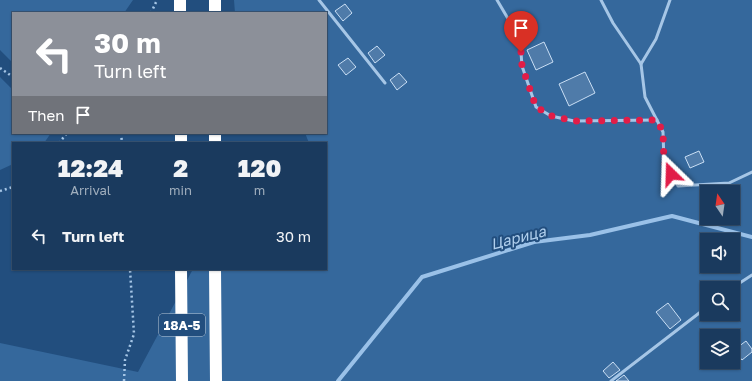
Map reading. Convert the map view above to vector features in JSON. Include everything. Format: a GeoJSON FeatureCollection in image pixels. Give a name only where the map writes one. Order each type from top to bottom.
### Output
{"type":"FeatureCollection","features":[{"type":"Feature","properties":{"kind":"highway"},"geometry":{"type":"LineString","coordinates":[[180,0],[180,12]]}},
{"type":"Feature","properties":{"kind":"highway"},"geometry":{"type":"LineString","coordinates":[[215,0],[215,12]]}},
{"type":"Feature","properties":{"kind":"highway","name":"18А-5"},"geometry":{"type":"LineString","coordinates":[[181,270],[182,381]]}},
{"type":"Feature","properties":{"kind":"highway","name":"18А-5"},"geometry":{"type":"LineString","coordinates":[[215,270],[216,381]]}},
{"type":"Feature","properties":{"kind":"lane"},"geometry":{"type":"LineString","coordinates":[[319,0],[385,83]]}},
{"type":"Feature","properties":{"kind":"lane"},"geometry":{"type":"LineString","coordinates":[[497,0],[520,39],[522,66],[536,107],[552,116],[574,121],[657,120]]}},
{"type":"Feature","properties":{"kind":"lane"},"geometry":{"type":"LineString","coordinates":[[601,0],[613,23],[641,64],[645,97],[663,132],[664,162],[678,186],[729,183],[752,172]]}},
{"type":"Feature","properties":{"kind":"lane"},"geometry":{"type":"LineString","coordinates":[[641,64],[656,39],[670,0]]}},
{"type":"Feature","properties":{"kind":"lane"},"geometry":{"type":"LineString","coordinates":[[740,283],[752,275]]}},
{"type":"Feature","properties":{"kind":"lane"},"geometry":{"type":"LineString","coordinates":[[611,381],[700,311]]}},
{"type":"Feature","properties":{"kind":"path"},"geometry":{"type":"LineString","coordinates":[[151,12],[157,0]]}},
{"type":"Feature","properties":{"kind":"path"},"geometry":{"type":"LineString","coordinates":[[0,68],[12,77]]}},
{"type":"Feature","properties":{"kind":"path"},"geometry":{"type":"LineString","coordinates":[[0,191],[12,187]]}},
{"type":"Feature","properties":{"kind":"path"},"geometry":{"type":"LineString","coordinates":[[124,381],[125,360],[134,334],[130,270]]}},
{"type":"Feature","properties":{"kind":"shaded area"},"geometry":{"type":"Polygon","coordinates":[[[0,0],[133,0],[125,12],[12,12],[12,62],[0,50],[0,0]]]}},
{"type":"Feature","properties":{"kind":"shaded area"},"geometry":{"type":"Polygon","coordinates":[[[234,0],[752,0],[752,381],[0,381],[0,343],[138,372],[192,270],[327,270],[327,142],[309,142],[305,134],[327,134],[327,12],[235,12],[234,0]]]}},
{"type":"Feature","properties":{"kind":"shaded area"},"geometry":{"type":"Polygon","coordinates":[[[0,77],[12,89],[12,134],[50,134],[45,142],[12,142],[12,164],[0,170],[0,77]]]}},
{"type":"Feature","properties":{"kind":"building"},"geometry":{"type":"Polygon","coordinates":[[[345,4],[352,13],[343,21],[335,11],[345,4]]]}},
{"type":"Feature","properties":{"kind":"building"},"geometry":{"type":"Polygon","coordinates":[[[544,42],[553,62],[536,70],[527,50],[544,42]]]}},
{"type":"Feature","properties":{"kind":"building"},"geometry":{"type":"Polygon","coordinates":[[[377,46],[385,55],[375,63],[368,53],[377,46]]]}},
{"type":"Feature","properties":{"kind":"building"},"geometry":{"type":"Polygon","coordinates":[[[348,58],[356,67],[346,75],[338,65],[348,58]]]}},
{"type":"Feature","properties":{"kind":"building"},"geometry":{"type":"Polygon","coordinates":[[[585,72],[595,93],[569,106],[559,84],[585,72]]]}},
{"type":"Feature","properties":{"kind":"building"},"geometry":{"type":"Polygon","coordinates":[[[399,73],[407,82],[397,90],[390,80],[399,73]]]}},
{"type":"Feature","properties":{"kind":"building"},"geometry":{"type":"Polygon","coordinates":[[[699,151],[704,162],[690,168],[685,157],[699,151]]]}},
{"type":"Feature","properties":{"kind":"building"},"geometry":{"type":"Polygon","coordinates":[[[668,303],[681,320],[670,329],[656,312],[668,303]]]}},
{"type":"Feature","properties":{"kind":"building"},"geometry":{"type":"Polygon","coordinates":[[[746,341],[752,349],[752,352],[742,360],[740,358],[740,346],[746,341]]]}},
{"type":"Feature","properties":{"kind":"building"},"geometry":{"type":"Polygon","coordinates":[[[613,362],[620,370],[609,378],[603,371],[613,362]]]}},
{"type":"Feature","properties":{"kind":"building"},"geometry":{"type":"Polygon","coordinates":[[[624,375],[629,381],[616,381],[624,375]]]}},
{"type":"Feature","properties":{"kind":"waterway","name":"Царица"},"geometry":{"type":"LineString","coordinates":[[338,381],[422,277],[534,242],[590,235],[672,216],[752,237]]}},
{"type":"Feature","properties":{"kind":"route"},"geometry":{"type":"LineString","coordinates":[[521,52],[522,66],[536,107],[552,116],[574,121],[657,120],[663,132],[664,162],[671,174]]}}]}
